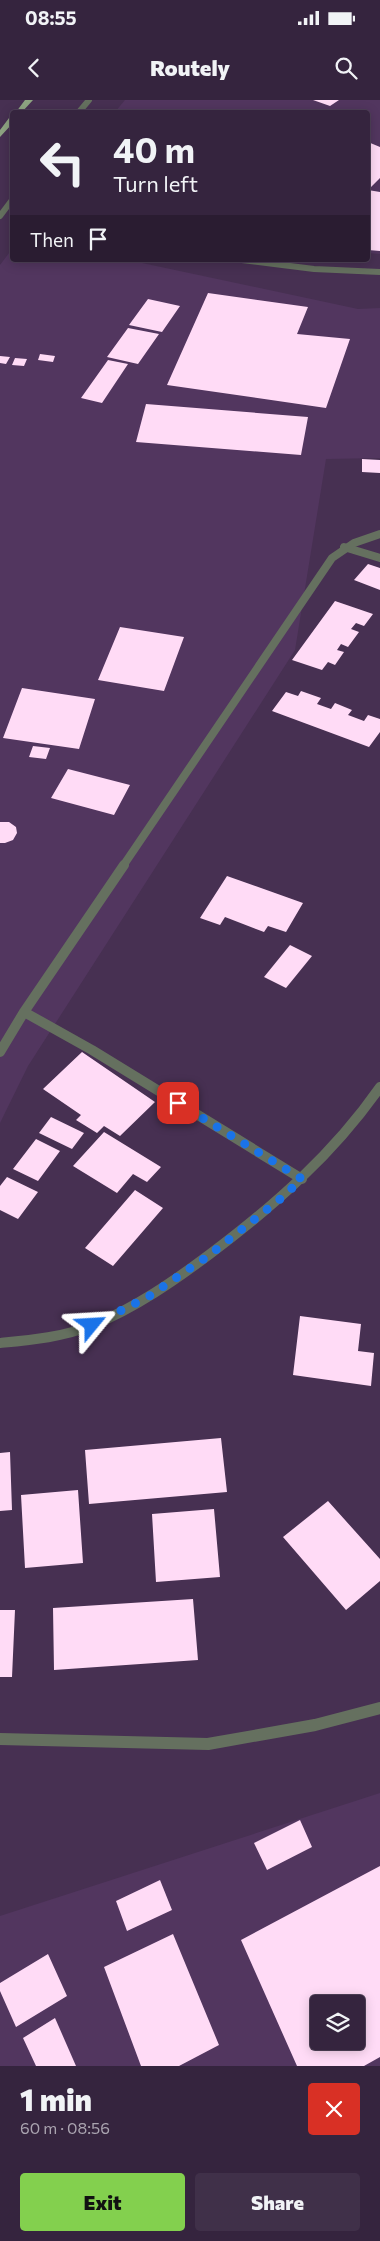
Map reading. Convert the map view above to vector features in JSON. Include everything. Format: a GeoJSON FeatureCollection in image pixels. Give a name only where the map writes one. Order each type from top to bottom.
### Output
{"type":"FeatureCollection","features":[{"type":"Feature","properties":{"kind":"main road"},"geometry":{"type":"LineString","coordinates":[[21,110],[29,100]]}},
{"type":"Feature","properties":{"kind":"main road"},"geometry":{"type":"LineString","coordinates":[[0,135],[10,122]]}},
{"type":"Feature","properties":{"kind":"street"},"geometry":{"type":"LineString","coordinates":[[81,110],[89,100]]}},
{"type":"Feature","properties":{"kind":"street"},"geometry":{"type":"LineString","coordinates":[[2,216],[10,203]]}},
{"type":"Feature","properties":{"kind":"street"},"geometry":{"type":"LineString","coordinates":[[258,262],[314,269],[380,272]]}},
{"type":"Feature","properties":{"kind":"street"},"geometry":{"type":"LineString","coordinates":[[0,1052],[24,1012],[332,558],[344,547],[360,539],[380,534]]}},
{"type":"Feature","properties":{"kind":"street"},"geometry":{"type":"LineString","coordinates":[[344,547],[380,558]]}},
{"type":"Feature","properties":{"kind":"street"},"geometry":{"type":"LineString","coordinates":[[24,1012],[92,1050],[302,1179]]}},
{"type":"Feature","properties":{"kind":"street"},"geometry":{"type":"LineString","coordinates":[[0,1343],[33,1340],[92,1325],[148,1297],[208,1256],[279,1200],[339,1141],[380,1087]]}},
{"type":"Feature","properties":{"kind":"street"},"geometry":{"type":"LineString","coordinates":[[0,1739],[208,1744],[315,1725],[380,1708]]}},
{"type":"Feature","properties":{"kind":"shaded area"},"geometry":{"type":"Polygon","coordinates":[[[125,100],[380,100],[380,254],[370,253],[370,110],[117,110],[125,100]]]}},
{"type":"Feature","properties":{"kind":"shaded area"},"geometry":{"type":"Polygon","coordinates":[[[10,252],[10,262],[137,262],[358,309],[380,308],[380,458],[326,459],[295,650],[28,1066],[0,1123],[0,265],[10,252]]]}},
{"type":"Feature","properties":{"kind":"shaded area"},"geometry":{"type":"Polygon","coordinates":[[[380,1793],[380,2066],[0,2066],[0,1916],[380,1793]]]}},
{"type":"Feature","properties":{"kind":"building"},"geometry":{"type":"Polygon","coordinates":[[[313,100],[339,100],[330,106],[313,100]]]}},
{"type":"Feature","properties":{"kind":"building"},"geometry":{"type":"Polygon","coordinates":[[[370,143],[380,147],[380,178],[370,188],[370,143]]]}},
{"type":"Feature","properties":{"kind":"building"},"geometry":{"type":"Polygon","coordinates":[[[370,190],[380,192],[380,251],[370,250],[370,190]]]}},
{"type":"Feature","properties":{"kind":"building"},"geometry":{"type":"Polygon","coordinates":[[[208,293],[308,307],[297,334],[350,339],[326,408],[167,385],[208,293]]]}},
{"type":"Feature","properties":{"kind":"building"},"geometry":{"type":"Polygon","coordinates":[[[148,299],[180,306],[162,332],[129,325],[148,299]]]}},
{"type":"Feature","properties":{"kind":"building"},"geometry":{"type":"Polygon","coordinates":[[[128,328],[159,334],[138,364],[107,357],[128,328]]]}},
{"type":"Feature","properties":{"kind":"building"},"geometry":{"type":"Polygon","coordinates":[[[40,354],[55,356],[53,362],[38,360],[40,354]]]}},
{"type":"Feature","properties":{"kind":"building"},"geometry":{"type":"Polygon","coordinates":[[[0,356],[10,357],[6,364],[0,363],[0,356]]]}},
{"type":"Feature","properties":{"kind":"building"},"geometry":{"type":"Polygon","coordinates":[[[15,358],[27,359],[24,366],[12,365],[15,358]]]}},
{"type":"Feature","properties":{"kind":"building"},"geometry":{"type":"Polygon","coordinates":[[[108,360],[128,364],[102,403],[81,398],[108,360]]]}},
{"type":"Feature","properties":{"kind":"building"},"geometry":{"type":"Polygon","coordinates":[[[146,404],[308,417],[301,455],[136,442],[146,404]]]}},
{"type":"Feature","properties":{"kind":"building"},"geometry":{"type":"Polygon","coordinates":[[[362,459],[380,460],[380,473],[362,472],[362,459]]]}},
{"type":"Feature","properties":{"kind":"building"},"geometry":{"type":"Polygon","coordinates":[[[368,564],[380,568],[380,590],[354,580],[368,564]]]}},
{"type":"Feature","properties":{"kind":"building"},"geometry":{"type":"Polygon","coordinates":[[[335,601],[373,614],[364,626],[356,623],[351,629],[359,632],[348,647],[341,644],[337,650],[344,652],[335,665],[328,662],[322,670],[292,660],[335,601]]]}},
{"type":"Feature","properties":{"kind":"building"},"geometry":{"type":"Polygon","coordinates":[[[120,627],[184,637],[164,691],[98,680],[120,627]]]}},
{"type":"Feature","properties":{"kind":"building"},"geometry":{"type":"Polygon","coordinates":[[[22,688],[95,699],[79,749],[3,738],[22,688]]]}},
{"type":"Feature","properties":{"kind":"building"},"geometry":{"type":"Polygon","coordinates":[[[301,691],[321,698],[317,704],[331,709],[335,703],[352,710],[348,715],[364,721],[368,715],[380,719],[380,732],[369,747],[272,711],[286,692],[298,696],[301,691]]]}},
{"type":"Feature","properties":{"kind":"building"},"geometry":{"type":"Polygon","coordinates":[[[33,746],[50,748],[46,759],[29,757],[33,746]]]}},
{"type":"Feature","properties":{"kind":"building"},"geometry":{"type":"Polygon","coordinates":[[[68,769],[130,785],[114,815],[51,798],[68,769]]]}},
{"type":"Feature","properties":{"kind":"building"},"geometry":{"type":"Polygon","coordinates":[[[0,822],[9,822],[16,827],[17,833],[13,840],[0,843],[0,822]]]}},
{"type":"Feature","properties":{"kind":"building"},"geometry":{"type":"Polygon","coordinates":[[[227,876],[303,903],[286,932],[268,926],[264,932],[225,917],[220,925],[200,918],[227,876]]]}},
{"type":"Feature","properties":{"kind":"building"},"geometry":{"type":"Polygon","coordinates":[[[290,945],[312,956],[286,988],[264,977],[290,945]]]}},
{"type":"Feature","properties":{"kind":"building"},"geometry":{"type":"Polygon","coordinates":[[[82,1052],[155,1102],[120,1136],[104,1126],[97,1133],[76,1120],[81,1115],[43,1089],[82,1052]]]}},
{"type":"Feature","properties":{"kind":"building"},"geometry":{"type":"Polygon","coordinates":[[[51,1117],[84,1133],[72,1149],[39,1133],[51,1117]]]}},
{"type":"Feature","properties":{"kind":"building"},"geometry":{"type":"Polygon","coordinates":[[[104,1132],[161,1167],[147,1182],[133,1174],[117,1193],[73,1166],[104,1132]]]}},
{"type":"Feature","properties":{"kind":"building"},"geometry":{"type":"Polygon","coordinates":[[[36,1139],[60,1151],[38,1181],[13,1169],[36,1139]]]}},
{"type":"Feature","properties":{"kind":"building"},"geometry":{"type":"Polygon","coordinates":[[[7,1177],[38,1192],[18,1219],[0,1210],[0,1186],[7,1177]]]}},
{"type":"Feature","properties":{"kind":"building"},"geometry":{"type":"Polygon","coordinates":[[[135,1190],[163,1208],[113,1266],[85,1248],[135,1190]]]}},
{"type":"Feature","properties":{"kind":"building"},"geometry":{"type":"Polygon","coordinates":[[[300,1316],[361,1324],[358,1351],[374,1353],[371,1386],[293,1375],[300,1316]]]}},
{"type":"Feature","properties":{"kind":"building"},"geometry":{"type":"Polygon","coordinates":[[[221,1438],[227,1492],[89,1504],[85,1450],[221,1438]]]}},
{"type":"Feature","properties":{"kind":"building"},"geometry":{"type":"Polygon","coordinates":[[[10,1452],[12,1510],[0,1511],[0,1453],[10,1452]]]}},
{"type":"Feature","properties":{"kind":"building"},"geometry":{"type":"Polygon","coordinates":[[[78,1490],[83,1563],[25,1568],[21,1495],[78,1490]]]}},
{"type":"Feature","properties":{"kind":"building"},"geometry":{"type":"Polygon","coordinates":[[[328,1501],[380,1559],[380,1581],[346,1610],[283,1537],[328,1501]]]}},
{"type":"Feature","properties":{"kind":"building"},"geometry":{"type":"Polygon","coordinates":[[[214,1509],[220,1577],[156,1582],[152,1514],[214,1509]]]}},
{"type":"Feature","properties":{"kind":"building"},"geometry":{"type":"Polygon","coordinates":[[[193,1599],[198,1660],[54,1670],[53,1608],[193,1599]]]}},
{"type":"Feature","properties":{"kind":"building"},"geometry":{"type":"Polygon","coordinates":[[[0,1610],[15,1610],[12,1677],[0,1677],[0,1610]]]}},
{"type":"Feature","properties":{"kind":"building"},"geometry":{"type":"Polygon","coordinates":[[[300,1820],[312,1847],[267,1870],[254,1843],[300,1820]]]}},
{"type":"Feature","properties":{"kind":"building"},"geometry":{"type":"Polygon","coordinates":[[[380,1866],[380,2057],[364,2066],[297,2066],[241,1940],[380,1866]]]}},
{"type":"Feature","properties":{"kind":"building"},"geometry":{"type":"Polygon","coordinates":[[[160,1880],[172,1910],[127,1931],[116,1901],[160,1880]]]}},
{"type":"Feature","properties":{"kind":"building"},"geometry":{"type":"Polygon","coordinates":[[[173,1934],[219,2045],[179,2066],[141,2066],[104,1967],[173,1934]]]}},
{"type":"Feature","properties":{"kind":"building"},"geometry":{"type":"Polygon","coordinates":[[[48,1954],[67,1996],[16,2027],[0,1991],[0,1983],[48,1954]]]}},
{"type":"Feature","properties":{"kind":"building"},"geometry":{"type":"Polygon","coordinates":[[[55,2018],[76,2066],[36,2066],[23,2038],[55,2018]]]}},
{"type":"Feature","properties":{"kind":"route"},"geometry":{"type":"LineString","coordinates":[[92,1325],[148,1297],[208,1256],[279,1200],[302,1179],[178,1103]]}}]}
